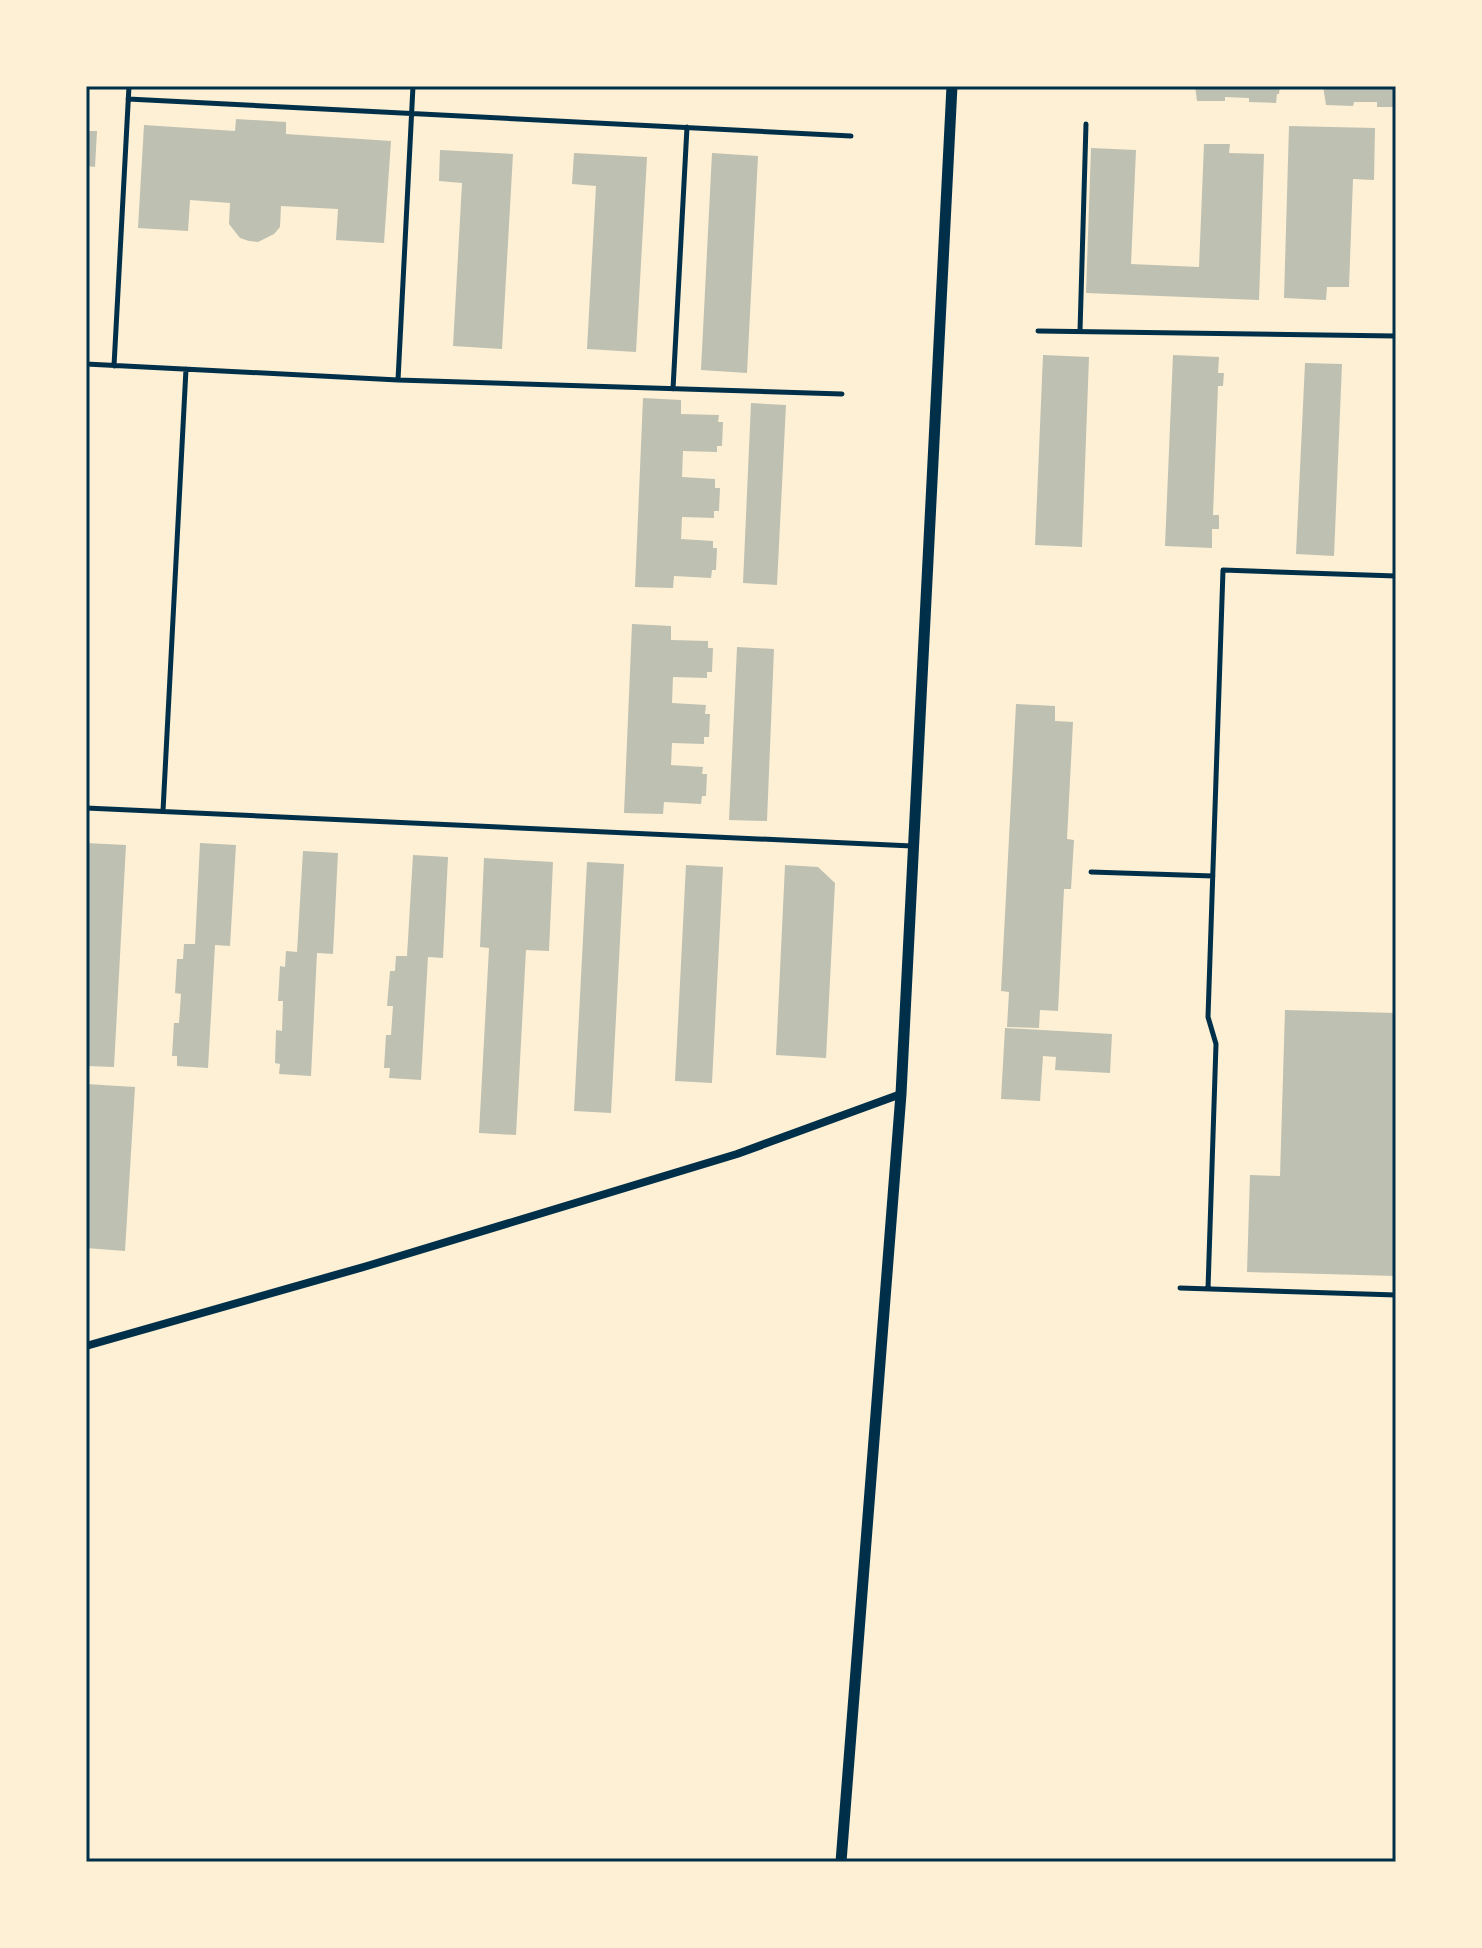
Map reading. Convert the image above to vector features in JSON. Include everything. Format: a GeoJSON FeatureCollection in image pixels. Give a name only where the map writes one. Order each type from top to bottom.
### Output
{"type":"FeatureCollection","features":[{"type":"Feature","properties":{"kind":"street"},"geometry":{"type":"LineString","coordinates":[[841,1862],[901,1094],[952,86]]}},
{"type":"Feature","properties":{"kind":"street"},"geometry":{"type":"LineString","coordinates":[[86,1346],[367,1266],[722,1159],[901,1094]]}},
{"type":"Feature","properties":{"kind":"lane"},"geometry":{"type":"LineString","coordinates":[[114,366],[129,86]]}},
{"type":"Feature","properties":{"kind":"lane"},"geometry":{"type":"LineString","coordinates":[[398,380],[413,86]]}},
{"type":"Feature","properties":{"kind":"lane"},"geometry":{"type":"LineString","coordinates":[[128,99],[851,136]]}},
{"type":"Feature","properties":{"kind":"lane"},"geometry":{"type":"LineString","coordinates":[[1080,331],[1086,124]]}},
{"type":"Feature","properties":{"kind":"lane"},"geometry":{"type":"LineString","coordinates":[[673,389],[687,127]]}},
{"type":"Feature","properties":{"kind":"lane"},"geometry":{"type":"LineString","coordinates":[[1038,331],[1396,336]]}},
{"type":"Feature","properties":{"kind":"lane"},"geometry":{"type":"LineString","coordinates":[[86,364],[398,380],[842,394]]}},
{"type":"Feature","properties":{"kind":"lane"},"geometry":{"type":"LineString","coordinates":[[163,811],[186,369]]}},
{"type":"Feature","properties":{"kind":"lane"},"geometry":{"type":"LineString","coordinates":[[1208,1289],[1216,1044],[1208,1017],[1223,570],[1396,576]]}},
{"type":"Feature","properties":{"kind":"lane"},"geometry":{"type":"LineString","coordinates":[[86,808],[913,846]]}},
{"type":"Feature","properties":{"kind":"lane"},"geometry":{"type":"LineString","coordinates":[[1091,872],[1213,876]]}},
{"type":"Feature","properties":{"kind":"lane"},"geometry":{"type":"LineString","coordinates":[[1180,1288],[1396,1295]]}},
{"type":"Feature","properties":{"kind":"building"},"geometry":{"type":"Polygon","coordinates":[[[1195,86],[1280,86],[1276,103],[1225,97],[1225,101],[1197,101],[1195,86]]]}},
{"type":"Feature","properties":{"kind":"building"},"geometry":{"type":"Polygon","coordinates":[[[1323,86],[1396,86],[1396,107],[1377,107],[1377,102],[1354,102],[1353,106],[1326,105],[1323,86]]]}},
{"type":"Feature","properties":{"kind":"building"},"geometry":{"type":"Polygon","coordinates":[[[236,119],[286,122],[286,134],[391,141],[384,243],[336,240],[338,209],[281,206],[280,227],[274,234],[258,242],[240,238],[229,224],[230,203],[190,200],[188,231],[138,228],[144,125],[235,131],[236,119]]]}},
{"type":"Feature","properties":{"kind":"building"},"geometry":{"type":"Polygon","coordinates":[[[1289,126],[1375,128],[1374,180],[1353,179],[1349,287],[1327,287],[1326,300],[1284,298],[1289,126]]]}},
{"type":"Feature","properties":{"kind":"building"},"geometry":{"type":"Polygon","coordinates":[[[86,131],[97,131],[95,167],[86,166],[86,131]]]}},
{"type":"Feature","properties":{"kind":"building"},"geometry":{"type":"Polygon","coordinates":[[[1204,144],[1230,144],[1229,153],[1264,154],[1259,300],[1086,293],[1091,148],[1136,150],[1131,264],[1199,267],[1204,144]]]}},
{"type":"Feature","properties":{"kind":"building"},"geometry":{"type":"Polygon","coordinates":[[[440,150],[513,154],[502,349],[453,346],[462,183],[439,181],[440,150]]]}},
{"type":"Feature","properties":{"kind":"building"},"geometry":{"type":"Polygon","coordinates":[[[574,153],[647,157],[636,352],[587,349],[596,186],[572,184],[574,153]]]}},
{"type":"Feature","properties":{"kind":"building"},"geometry":{"type":"Polygon","coordinates":[[[712,153],[758,156],[747,373],[701,370],[712,153]]]}},
{"type":"Feature","properties":{"kind":"building"},"geometry":{"type":"Polygon","coordinates":[[[1043,355],[1089,357],[1082,547],[1035,545],[1043,355]]]}},
{"type":"Feature","properties":{"kind":"building"},"geometry":{"type":"Polygon","coordinates":[[[1173,355],[1219,357],[1218,373],[1224,373],[1223,386],[1218,386],[1213,515],[1219,515],[1219,529],[1212,529],[1212,548],[1165,546],[1173,355]]]}},
{"type":"Feature","properties":{"kind":"building"},"geometry":{"type":"Polygon","coordinates":[[[1305,363],[1342,364],[1334,556],[1296,554],[1305,363]]]}},
{"type":"Feature","properties":{"kind":"building"},"geometry":{"type":"Polygon","coordinates":[[[643,398],[681,400],[681,414],[719,415],[718,422],[723,422],[722,446],[717,446],[717,452],[683,451],[682,477],[715,479],[715,488],[720,488],[719,511],[714,511],[714,518],[682,517],[681,539],[713,541],[713,548],[717,548],[716,570],[712,570],[711,578],[674,576],[673,588],[635,587],[643,398]]]}},
{"type":"Feature","properties":{"kind":"building"},"geometry":{"type":"Polygon","coordinates":[[[751,403],[786,405],[777,585],[743,583],[751,403]]]}},
{"type":"Feature","properties":{"kind":"building"},"geometry":{"type":"Polygon","coordinates":[[[632,624],[671,626],[671,640],[708,641],[708,648],[713,648],[712,672],[707,672],[707,678],[673,677],[672,703],[706,705],[705,714],[710,714],[709,737],[704,737],[704,744],[672,743],[671,765],[703,767],[702,774],[707,774],[706,796],[702,796],[701,804],[664,802],[663,814],[624,813],[632,624]]]}},
{"type":"Feature","properties":{"kind":"building"},"geometry":{"type":"Polygon","coordinates":[[[737,647],[774,649],[767,821],[729,820],[737,647]]]}},
{"type":"Feature","properties":{"kind":"building"},"geometry":{"type":"Polygon","coordinates":[[[1016,704],[1055,706],[1055,721],[1073,722],[1067,839],[1074,840],[1071,889],[1064,889],[1058,1011],[1040,1010],[1039,1028],[1007,1027],[1009,992],[1001,991],[1016,704]]]}},
{"type":"Feature","properties":{"kind":"building"},"geometry":{"type":"Polygon","coordinates":[[[86,843],[126,845],[114,1067],[86,1066],[86,843]]]}},
{"type":"Feature","properties":{"kind":"building"},"geometry":{"type":"Polygon","coordinates":[[[200,843],[236,845],[230,946],[215,945],[208,1068],[177,1066],[177,1056],[172,1056],[174,1023],[179,1023],[181,994],[175,993],[177,959],[183,959],[184,944],[195,944],[200,843]]]}},
{"type":"Feature","properties":{"kind":"building"},"geometry":{"type":"Polygon","coordinates":[[[303,851],[338,853],[333,954],[317,953],[311,1076],[279,1074],[280,1064],[275,1063],[276,1030],[282,1031],[283,1001],[278,1001],[280,966],[285,967],[286,951],[297,952],[303,851]]]}},
{"type":"Feature","properties":{"kind":"building"},"geometry":{"type":"Polygon","coordinates":[[[413,855],[448,857],[443,958],[428,957],[421,1080],[389,1078],[390,1068],[384,1068],[386,1035],[391,1035],[393,1006],[387,1006],[390,971],[395,971],[396,956],[407,956],[413,855]]]}},
{"type":"Feature","properties":{"kind":"building"},"geometry":{"type":"Polygon","coordinates":[[[484,858],[553,862],[549,951],[526,950],[516,1135],[479,1133],[489,948],[480,947],[484,858]]]}},
{"type":"Feature","properties":{"kind":"building"},"geometry":{"type":"Polygon","coordinates":[[[587,862],[624,864],[611,1113],[574,1111],[587,862]]]}},
{"type":"Feature","properties":{"kind":"building"},"geometry":{"type":"Polygon","coordinates":[[[686,865],[723,867],[712,1083],[675,1081],[686,865]]]}},
{"type":"Feature","properties":{"kind":"building"},"geometry":{"type":"Polygon","coordinates":[[[785,865],[818,867],[835,883],[826,1058],[776,1055],[785,865]]]}},
{"type":"Feature","properties":{"kind":"building"},"geometry":{"type":"Polygon","coordinates":[[[1285,1010],[1396,1013],[1396,1276],[1247,1272],[1250,1175],[1280,1176],[1285,1010]]]}},
{"type":"Feature","properties":{"kind":"building"},"geometry":{"type":"Polygon","coordinates":[[[1005,1028],[1112,1034],[1110,1073],[1055,1070],[1056,1057],[1043,1056],[1040,1101],[1001,1099],[1005,1028]]]}},
{"type":"Feature","properties":{"kind":"building"},"geometry":{"type":"Polygon","coordinates":[[[86,1084],[135,1087],[125,1251],[86,1248],[86,1084]]]}}]}
